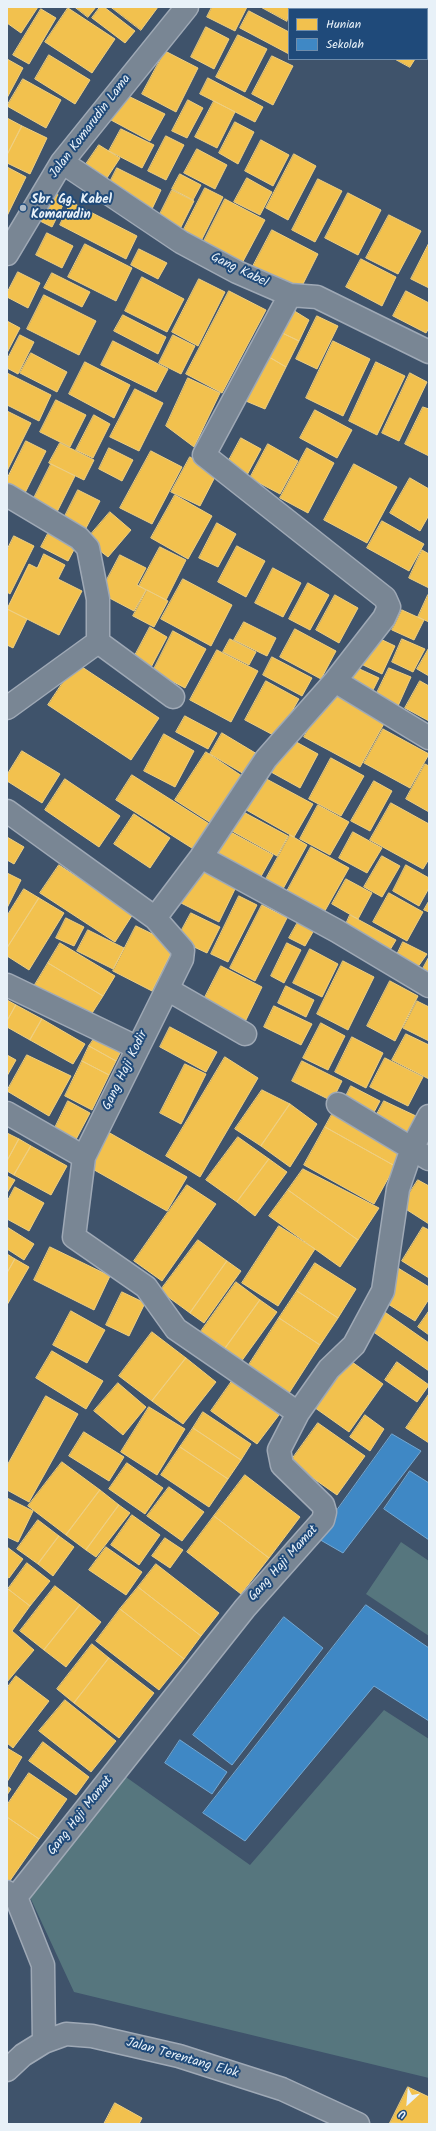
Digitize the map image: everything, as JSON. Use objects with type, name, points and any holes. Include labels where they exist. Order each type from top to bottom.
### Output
[{"type":"street","name":"Jalan Komarudin Lama","points":[[7,254],[62,162],[187,7]]},
{"type":"street","name":"Gang Kabel","points":[[62,162],[181,242],[237,272],[290,294],[317,298],[429,352]]},
{"type":"street","points":[[7,811],[155,918],[201,856],[266,759],[334,681],[384,618],[389,607],[385,598],[204,455],[290,294]]},
{"type":"street","points":[[7,495],[79,538],[88,548],[98,599],[100,625],[98,642],[7,708]]},
{"type":"street","points":[[98,642],[173,696]]},
{"type":"street","points":[[334,681],[429,738]]},
{"type":"street","points":[[201,856],[337,931],[429,986]]},
{"type":"street","name":"Gang Haji Kodir","points":[[155,918],[183,950],[182,959],[84,1157],[74,1237],[146,1287],[176,1329],[298,1413]]},
{"type":"street","points":[[7,985],[138,1048]]},
{"type":"street","points":[[167,989],[245,1034]]},
{"type":"street","points":[[338,1104],[420,1153]]},
{"type":"street","points":[[7,1113],[84,1157]]},
{"type":"street","name":"Gang Haji Mamat","points":[[11,1894],[245,1608],[323,1520],[325,1512],[323,1505],[282,1465],[279,1450],[298,1413],[329,1369],[354,1345],[383,1291],[398,1189],[420,1153],[429,1116]]},
{"type":"street","points":[[11,1894],[43,1965],[44,2042]]},
{"type":"street","name":"Jalan Terentang Elok","points":[[7,2070],[23,2055],[44,2042],[66,2034],[92,2036],[179,2056],[282,2089],[358,2124]]},
{"type":"green space","points":[[401,1542],[429,1561],[429,1636],[366,1594]]},
{"type":"green space","points":[[384,1710],[429,1739],[429,2078],[74,1992],[29,1895],[109,1765],[250,1865]]},
{"type":"building: Hunian","points":[[7,7],[38,7],[21,33],[7,23]]},
{"type":"building: Hunian","points":[[75,7],[96,7],[88,17]]},
{"type":"building: Hunian","points":[[100,7],[104,7],[135,31],[125,43],[92,18]]},
{"type":"building: Hunian","points":[[111,7],[158,7],[141,30]]},
{"type":"building: Hunian","points":[[212,7],[247,7],[235,31],[207,17]]},
{"type":"building: Hunian","points":[[261,7],[294,7],[288,8],[287,21]]},
{"type":"building: Hunian","points":[[320,7],[322,8],[304,8]]},
{"type":"building: Hunian","points":[[355,7],[382,7],[382,8]]},
{"type":"building: Hunian","points":[[409,7],[424,7],[424,8]]},
{"type":"building: Hunian","points":[[68,8],[115,39],[92,73],[45,42]]},
{"type":"building: Hunian","points":[[41,9],[56,18],[29,64],[13,55]]},
{"type":"building: Hunian","points":[[249,11],[288,31],[288,53],[240,28]]},
{"type":"building: Hunian","points":[[206,27],[229,39],[214,69],[191,57]]},
{"type":"building: Hunian","points":[[238,35],[267,49],[245,92],[216,77]]},
{"type":"building: Hunian","points":[[165,51],[198,68],[176,112],[142,94]]},
{"type":"building: Hunian","points":[[49,55],[90,80],[75,104],[35,79]]},
{"type":"building: Hunian","points":[[272,56],[293,66],[273,105],[252,94]]},
{"type":"building: Hunian","points":[[7,59],[23,68],[7,98]]},
{"type":"building: Hunian","points":[[397,60],[414,60],[410,67]]},
{"type":"building: Hunian","points":[[208,78],[263,107],[255,122],[200,94]]},
{"type":"building: Hunian","points":[[23,79],[61,100],[46,128],[7,106]]},
{"type":"building: Hunian","points":[[124,94],[165,114],[150,141],[111,120]]},
{"type":"building: Hunian","points":[[188,100],[203,108],[187,138],[172,131]]},
{"type":"building: Hunian","points":[[214,101],[235,112],[217,148],[195,137]]},
{"type":"building: Hunian","points":[[7,118],[22,126],[7,155]]},
{"type":"building: Hunian","points":[[235,122],[254,132],[238,164],[219,153]]},
{"type":"building: Hunian","points":[[22,126],[47,138],[30,174],[7,163],[7,155]]},
{"type":"building: Hunian","points":[[121,129],[154,145],[142,168],[109,151]]},
{"type":"building: Hunian","points":[[166,136],[184,145],[166,180],[148,171]]},
{"type":"building: Hunian","points":[[261,140],[289,155],[273,186],[245,171]]},
{"type":"building: Hunian","points":[[99,145],[120,158],[103,184],[82,170]]},
{"type":"building: Hunian","points":[[197,149],[227,165],[215,189],[184,173]]},
{"type":"building: Hunian","points":[[294,154],[316,166],[288,220],[266,208]]},
{"type":"building: Hunian","points":[[7,167],[26,177],[7,216]]},
{"type":"building: Hunian","points":[[117,168],[161,190],[151,211],[107,188]]},
{"type":"building: Hunian","points":[[180,174],[201,185],[193,200],[172,189]]},
{"type":"building: Hunian","points":[[247,178],[272,192],[260,215],[234,202]]},
{"type":"building: Hunian","points":[[318,179],[342,191],[315,242],[292,230]]},
{"type":"building: Hunian","points":[[205,188],[223,197],[199,245],[181,235]]},
{"type":"building: Hunian","points":[[46,189],[66,199],[52,227],[32,217]]},
{"type":"building: Hunian","points":[[172,190],[194,201],[180,229],[158,218]]},
{"type":"building: Hunian","points":[[348,193],[381,210],[358,255],[325,238]]},
{"type":"building: Hunian","points":[[225,199],[265,220],[239,269],[200,249]]},
{"type":"building: Hunian","points":[[71,202],[137,236],[126,259],[60,225]]},
{"type":"building: Hunian","points":[[389,215],[421,231],[398,274],[366,258]]},
{"type":"building: Hunian","points":[[272,230],[318,254],[298,294],[251,270]]},
{"type":"building: Hunian","points":[[47,233],[73,246],[62,268],[36,255]]},
{"type":"building: Hunian","points":[[429,243],[429,288],[411,279]]},
{"type":"building: Hunian","points":[[85,244],[132,268],[116,301],[68,277]]},
{"type":"building: Hunian","points":[[139,249],[167,263],[158,279],[131,265]]},
{"type":"building: Hunian","points":[[361,259],[396,277],[382,306],[346,287]]},
{"type":"building: Hunian","points":[[18,272],[40,283],[28,308],[7,297],[7,293]]},
{"type":"building: Hunian","points":[[52,273],[90,292],[82,307],[44,288]]},
{"type":"building: Hunian","points":[[142,277],[184,299],[167,332],[125,311]]},
{"type":"building: Hunian","points":[[199,279],[225,292],[198,346],[172,332]]},
{"type":"building: Hunian","points":[[229,291],[266,310],[222,393],[186,374]]},
{"type":"building: Hunian","points":[[406,291],[429,303],[429,328],[426,333],[393,316]]},
{"type":"building: Hunian","points":[[44,295],[96,321],[79,355],[27,329]]},
{"type":"building: Hunian","points":[[288,307],[309,320],[299,341],[276,330]]},
{"type":"building: Hunian","points":[[123,315],[166,337],[158,354],[114,331]]},
{"type":"building: Hunian","points":[[317,316],[338,326],[317,369],[296,359]]},
{"type":"building: Hunian","points":[[7,321],[20,328],[7,353]]},
{"type":"building: Hunian","points":[[276,330],[299,341],[286,367],[264,354]]},
{"type":"building: Hunian","points":[[20,335],[34,342],[18,374],[7,368],[7,360]]},
{"type":"building: Hunian","points":[[173,335],[195,346],[181,374],[159,363]]},
{"type":"building: Hunian","points":[[113,341],[168,369],[156,392],[101,365]]},
{"type":"building: Hunian","points":[[333,341],[370,359],[343,416],[306,398]]},
{"type":"building: Hunian","points":[[31,353],[67,372],[57,392],[20,373]]},
{"type":"building: Hunian","points":[[264,354],[286,367],[265,409],[241,399]]},
{"type":"building: Hunian","points":[[85,362],[130,385],[114,418],[69,394]]},
{"type":"building: Hunian","points":[[376,362],[405,376],[377,435],[349,421]]},
{"type":"building: Hunian","points":[[7,373],[51,395],[39,421],[7,405]]},
{"type":"building: Hunian","points":[[410,373],[427,382],[399,441],[382,433]]},
{"type":"building: Hunian","points":[[188,378],[220,393],[194,447],[166,426]]},
{"type":"building: Hunian","points":[[135,389],[163,403],[139,451],[110,437]]},
{"type":"building: Hunian","points":[[56,400],[86,415],[70,447],[40,432]]},
{"type":"building: Hunian","points":[[423,407],[429,409],[429,456],[405,444]]},
{"type":"building: Hunian","points":[[315,410],[352,430],[337,458],[300,438]]},
{"type":"building: Hunian","points":[[7,411],[31,423],[7,471]]},
{"type":"building: Hunian","points":[[94,415],[110,424],[93,458],[76,450]]},
{"type":"building: Hunian","points":[[241,438],[261,449],[247,475],[227,464]]},
{"type":"building: Hunian","points":[[26,441],[46,451],[24,495],[7,486],[7,479]]},
{"type":"building: Hunian","points":[[60,443],[94,460],[84,480],[49,463]]},
{"type":"building: Hunian","points":[[268,444],[298,461],[280,494],[250,478]]},
{"type":"building: Hunian","points":[[109,448],[133,460],[122,481],[99,469]]},
{"type":"building: Hunian","points":[[307,448],[334,463],[308,513],[280,498]]},
{"type":"building: Hunian","points":[[151,451],[182,467],[152,524],[120,508]]},
{"type":"building: Hunian","points":[[190,457],[217,473],[200,506],[171,492]]},
{"type":"building: Hunian","points":[[51,464],[75,476],[53,520],[29,508]]},
{"type":"building: Hunian","points":[[354,464],[397,487],[367,543],[324,520]]},
{"type":"building: Hunian","points":[[410,478],[429,489],[429,515],[420,531],[390,513]]},
{"type":"building: Hunian","points":[[78,490],[100,501],[85,530],[63,520]]},
{"type":"building: Hunian","points":[[175,495],[212,516],[188,559],[151,538]]},
{"type":"building: Hunian","points":[[110,512],[131,530],[108,557],[86,540]]},
{"type":"building: Hunian","points":[[382,521],[424,544],[409,571],[367,548]]},
{"type":"building: Hunian","points":[[217,523],[236,534],[218,567],[199,558]]},
{"type":"building: Hunian","points":[[51,528],[78,542],[68,561],[41,547]]},
{"type":"building: Hunian","points":[[14,536],[34,546],[10,594],[7,592],[7,550]]},
{"type":"building: Hunian","points":[[237,546],[265,561],[246,597],[218,582]]},
{"type":"building: Hunian","points":[[160,547],[186,560],[166,600],[139,586]]},
{"type":"building: Hunian","points":[[422,550],[429,554],[429,588],[409,578]]},
{"type":"building: Hunian","points":[[44,554],[65,565],[58,579],[82,591],[59,635],[7,609],[29,564],[37,568]]},
{"type":"building: Hunian","points":[[120,555],[146,568],[137,585],[146,590],[134,611],[100,593]]},
{"type":"building: Hunian","points":[[273,568],[301,583],[283,617],[255,603]]},
{"type":"building: Hunian","points":[[183,579],[232,605],[211,646],[161,619]]},
{"type":"building: Hunian","points":[[308,583],[329,595],[310,630],[289,619]]},
{"type":"building: Hunian","points":[[147,590],[168,601],[154,627],[133,616]]},
{"type":"building: Hunian","points":[[335,595],[358,608],[339,643],[316,630]]},
{"type":"building: Hunian","points":[[428,595],[429,596],[429,622],[418,617]]},
{"type":"building: Hunian","points":[[7,609],[27,619],[13,648],[7,645]]},
{"type":"building: Hunian","points":[[402,610],[424,620],[414,640],[392,630]]},
{"type":"building: Hunian","points":[[244,622],[276,638],[267,656],[234,640]]},
{"type":"building: Hunian","points":[[150,627],[167,637],[148,673],[131,663]]},
{"type":"building: Hunian","points":[[295,629],[336,651],[321,679],[280,657]]},
{"type":"building: Hunian","points":[[173,631],[206,649],[185,688],[153,671]]},
{"type":"building: Hunian","points":[[372,635],[395,646],[382,674],[359,663]]},
{"type":"building: Hunian","points":[[230,639],[256,652],[249,665],[223,652]]},
{"type":"building: Hunian","points":[[402,639],[425,649],[413,672],[392,662]]},
{"type":"building: Hunian","points":[[429,648],[429,676],[417,669]]},
{"type":"building: Hunian","points":[[217,650],[258,671],[231,722],[190,700]]},
{"type":"building: Hunian","points":[[272,657],[312,678],[302,696],[263,675]]},
{"type":"building: Hunian","points":[[76,663],[159,718],[131,760],[48,705]]},
{"type":"building: Hunian","points":[[351,665],[379,678],[371,694],[343,681]]},
{"type":"building: Hunian","points":[[389,668],[411,677],[398,706],[376,695]]},
{"type":"building: Hunian","points":[[266,681],[299,699],[277,737],[245,720]]},
{"type":"building: Hunian","points":[[420,681],[429,686],[429,721],[405,708]]},
{"type":"building: Hunian","points":[[330,690],[386,720],[360,767],[304,737]]},
{"type":"building: Hunian","points":[[185,716],[217,733],[208,749],[176,732]]},
{"type":"building: Hunian","points":[[383,729],[429,754],[410,788],[364,763]]},
{"type":"building: Hunian","points":[[222,733],[257,754],[244,774],[210,754]]},
{"type":"building: Hunian","points":[[164,734],[194,751],[175,787],[144,771]]},
{"type":"building: Hunian","points":[[289,738],[318,754],[300,788],[271,772]]},
{"type":"building: Hunian","points":[[22,751],[60,774],[42,803],[7,781],[7,775]]},
{"type":"building: Hunian","points":[[206,752],[242,776],[211,823],[175,800]]},
{"type":"building: Hunian","points":[[331,758],[364,776],[341,816],[309,799]]},
{"type":"building: Hunian","points":[[425,764],[429,766],[429,812],[406,799]]},
{"type":"building: Hunian","points":[[132,775],[211,825],[195,850],[116,800]]},
{"type":"building: Hunian","points":[[259,775],[313,804],[294,837],[241,807]]},
{"type":"building: Hunian","points":[[65,779],[120,816],[99,847],[45,810]]},
{"type":"building: Hunian","points":[[374,781],[392,791],[370,831],[351,821]]},
{"type":"building: Hunian","points":[[391,803],[429,824],[429,859],[423,869],[370,840]]},
{"type":"building: Hunian","points":[[318,805],[349,822],[330,855],[300,839]]},
{"type":"building: Hunian","points":[[236,808],[288,836],[277,856],[223,826]]},
{"type":"building: Hunian","points":[[134,814],[170,838],[150,868],[114,844]]},
{"type":"building: Hunian","points":[[227,830],[273,855],[259,880],[214,855]]},
{"type":"building: Hunian","points":[[353,832],[382,848],[367,873],[339,858]]},
{"type":"building: Hunian","points":[[290,835],[307,845],[278,898],[261,888]]},
{"type":"building: Hunian","points":[[7,837],[24,847],[14,864],[7,860]]},
{"type":"building: Hunian","points":[[311,847],[349,868],[322,916],[285,895]]},
{"type":"building: Hunian","points":[[382,856],[400,866],[382,897],[364,887]]},
{"type":"building: Hunian","points":[[59,865],[133,914],[115,942],[40,893]]},
{"type":"building: Hunian","points":[[406,865],[429,878],[429,888],[419,906],[393,891]]},
{"type":"building: Hunian","points":[[198,868],[236,887],[219,922],[181,903]]},
{"type":"building: Hunian","points":[[7,873],[21,880],[7,908]]},
{"type":"building: Hunian","points":[[346,879],[372,893],[358,919],[332,904]]},
{"type":"building: Hunian","points":[[24,889],[39,898],[7,948],[7,916]]},
{"type":"building: Hunian","points":[[389,893],[423,912],[407,941],[373,922]]},
{"type":"building: Hunian","points":[[239,896],[257,905],[228,962],[211,954]]},
{"type":"building: Hunian","points":[[39,898],[64,913],[29,970],[7,956],[7,948]]},
{"type":"building: Hunian","points":[[429,901],[429,912],[424,910]]},
{"type":"building: Hunian","points":[[262,905],[287,918],[255,981],[230,968]]},
{"type":"building: Hunian","points":[[191,913],[220,927],[207,953],[177,939]]},
{"type":"building: Hunian","points":[[302,915],[318,923],[305,946],[289,938]]},
{"type":"building: Hunian","points":[[350,915],[396,940],[387,955],[343,931]]},
{"type":"building: Hunian","points":[[66,918],[84,927],[74,946],[56,938]]},
{"type":"building: Hunian","points":[[136,926],[175,945],[152,991],[113,971]]},
{"type":"building: Hunian","points":[[88,930],[124,948],[113,969],[77,951]]},
{"type":"building: Hunian","points":[[403,942],[427,954],[415,971],[395,959]]},
{"type":"building: Hunian","points":[[60,943],[115,976],[103,996],[48,963]]},
{"type":"building: Hunian","points":[[287,943],[301,950],[284,983],[271,976]]},
{"type":"building: Hunian","points":[[310,949],[338,964],[322,997],[293,983]]},
{"type":"building: Hunian","points":[[429,957],[429,982],[419,976]]},
{"type":"building: Hunian","points":[[343,961],[374,977],[348,1030],[317,1014]]},
{"type":"building: Hunian","points":[[48,963],[103,996],[87,1021],[33,988]]},
{"type":"building: Hunian","points":[[221,966],[262,987],[244,1024],[202,1003]]},
{"type":"building: Hunian","points":[[390,981],[418,996],[395,1041],[367,1026]]},
{"type":"building: Hunian","points":[[286,986],[314,1000],[306,1017],[278,1003]]},
{"type":"building: Hunian","points":[[7,1000],[16,1005],[7,1021]]},
{"type":"building: Hunian","points":[[417,1001],[429,1007],[429,1041],[403,1028]]},
{"type":"building: Hunian","points":[[16,1005],[42,1019],[30,1040],[7,1027],[7,1021]]},
{"type":"building: Hunian","points":[[274,1006],[312,1024],[301,1045],[264,1027]]},
{"type":"building: Hunian","points":[[42,1019],[85,1044],[73,1064],[30,1040]]},
{"type":"building: Hunian","points":[[321,1023],[345,1036],[328,1070],[303,1058]]},
{"type":"building: Hunian","points":[[170,1027],[217,1052],[206,1072],[160,1047]]},
{"type":"building: Hunian","points":[[98,1033],[124,1045],[116,1061],[89,1046]]},
{"type":"building: Hunian","points":[[406,1034],[429,1045],[429,1079],[392,1060]]},
{"type":"building: Hunian","points":[[352,1037],[383,1053],[366,1088],[335,1072]]},
{"type":"building: Hunian","points":[[89,1046],[116,1061],[109,1075],[82,1061]]},
{"type":"building: Hunian","points":[[7,1055],[16,1060],[7,1076]]},
{"type":"building: Hunian","points":[[27,1055],[71,1076],[49,1116],[7,1091]]},
{"type":"building: Hunian","points":[[225,1057],[258,1078],[200,1177],[166,1156]]},
{"type":"building: Hunian","points":[[385,1058],[423,1077],[408,1106],[370,1087]]},
{"type":"building: Hunian","points":[[82,1061],[109,1075],[92,1110],[65,1096]]},
{"type":"building: Hunian","points":[[302,1061],[342,1081],[332,1101],[292,1081]]},
{"type":"building: Hunian","points":[[185,1064],[206,1074],[181,1124],[160,1113]]},
{"type":"building: Hunian","points":[[351,1086],[380,1101],[372,1116],[343,1102]]},
{"type":"building: Hunian","points":[[262,1090],[290,1104],[261,1146],[235,1129]]},
{"type":"building: Hunian","points":[[68,1101],[90,1113],[72,1147],[52,1134]]},
{"type":"building: Hunian","points":[[384,1101],[416,1116],[407,1134],[375,1118]]},
{"type":"building: Hunian","points":[[290,1104],[317,1124],[290,1167],[261,1146]]},
{"type":"building: Hunian","points":[[336,1107],[406,1146],[395,1166],[325,1127]]},
{"type":"building: Hunian","points":[[325,1127],[395,1166],[374,1204],[304,1165]]},
{"type":"building: Hunian","points":[[108,1132],[187,1177],[167,1211],[89,1167]]},
{"type":"building: Hunian","points":[[7,1133],[19,1139],[7,1161]]},
{"type":"building: Hunian","points":[[238,1137],[269,1159],[237,1202],[206,1180]]},
{"type":"building: Hunian","points":[[19,1139],[31,1146],[14,1175],[7,1171],[7,1161]]},
{"type":"building: Hunian","points":[[31,1146],[67,1166],[51,1195],[14,1175]]},
{"type":"building: Hunian","points":[[269,1159],[287,1172],[255,1216],[237,1202]]},
{"type":"building: Hunian","points":[[303,1169],[379,1208],[358,1240],[288,1190]]},
{"type":"building: Hunian","points":[[7,1176],[15,1180],[7,1193]]},
{"type":"building: Hunian","points":[[418,1180],[429,1186],[429,1224],[401,1206]]},
{"type":"building: Hunian","points":[[187,1185],[216,1204],[162,1281],[134,1261]]},
{"type":"building: Hunian","points":[[15,1187],[44,1203],[29,1231],[7,1219],[7,1202]]},
{"type":"building: Hunian","points":[[288,1190],[358,1240],[340,1267],[269,1216]]},
{"type":"building: Hunian","points":[[279,1226],[315,1249],[278,1306],[242,1283]]},
{"type":"building: Hunian","points":[[7,1227],[34,1244],[24,1260],[7,1249]]},
{"type":"building: Hunian","points":[[423,1227],[429,1230],[429,1278],[402,1261]]},
{"type":"building: Hunian","points":[[198,1240],[227,1261],[190,1313],[160,1291]]},
{"type":"building: Hunian","points":[[50,1247],[110,1276],[94,1310],[34,1280]]},
{"type":"building: Hunian","points":[[7,1254],[15,1259],[7,1273]]},
{"type":"building: Hunian","points":[[15,1259],[29,1267],[7,1305],[7,1273]]},
{"type":"building: Hunian","points":[[227,1261],[241,1271],[204,1323],[190,1313]]},
{"type":"building: Hunian","points":[[315,1263],[356,1289],[338,1318],[297,1291]]},
{"type":"building: Hunian","points":[[398,1268],[429,1287],[429,1299],[415,1321],[380,1299]]},
{"type":"building: Hunian","points":[[236,1282],[260,1300],[221,1354],[197,1337]]},
{"type":"building: Hunian","points":[[297,1291],[338,1318],[320,1345],[279,1318]]},
{"type":"building: Hunian","points":[[122,1292],[145,1303],[129,1336],[106,1325]]},
{"type":"building: Hunian","points":[[260,1300],[277,1312],[238,1366],[221,1354]]},
{"type":"building: Hunian","points":[[379,1308],[429,1343],[429,1371],[365,1326]]},
{"type":"building: Hunian","points":[[71,1311],[105,1330],[87,1363],[53,1345]]},
{"type":"building: Hunian","points":[[429,1311],[429,1335],[418,1327]]},
{"type":"building: Hunian","points":[[279,1318],[320,1345],[284,1401],[243,1374]]},
{"type":"building: Hunian","points":[[152,1332],[186,1358],[152,1401],[119,1376]]},
{"type":"building: Hunian","points":[[52,1351],[103,1381],[86,1409],[36,1378]]},
{"type":"building: Hunian","points":[[345,1357],[383,1384],[349,1432],[311,1405]]},
{"type":"building: Hunian","points":[[186,1358],[216,1382],[183,1424],[152,1401]]},
{"type":"building: Hunian","points":[[397,1362],[429,1385],[417,1402],[385,1380]]},
{"type":"building: Hunian","points":[[232,1381],[279,1415],[257,1444],[211,1411]]},
{"type":"building: Hunian","points":[[118,1383],[146,1407],[123,1435],[94,1411]]},
{"type":"building: Hunian","points":[[429,1394],[429,1443],[406,1428]]},
{"type":"building: Hunian","points":[[46,1396],[78,1414],[29,1502],[7,1490],[7,1466]]},
{"type":"building: Hunian","points":[[149,1407],[185,1429],[157,1475],[121,1452]]},
{"type":"building: Hunian","points":[[203,1412],[251,1444],[241,1460],[193,1428]]},
{"type":"building: Hunian","points":[[365,1415],[384,1429],[370,1451],[350,1437]]},
{"type":"building: Hunian","points":[[318,1423],[365,1456],[337,1495],[290,1462]]},
{"type":"building: Hunian","points":[[193,1428],[241,1460],[228,1479],[180,1447]]},
{"type":"building: Hunian","points":[[84,1432],[124,1457],[109,1481],[69,1456]]},
{"type":"building: Hunian","points":[[180,1447],[228,1479],[209,1507],[161,1475]]},
{"type":"building: Hunian","points":[[62,1462],[100,1490],[66,1535],[28,1506]]},
{"type":"building: Hunian","points":[[127,1463],[163,1488],[145,1514],[109,1489]]},
{"type":"building: Hunian","points":[[245,1475],[300,1517],[269,1558],[214,1516]]},
{"type":"building: Hunian","points":[[169,1487],[204,1512],[182,1541],[147,1516]]},
{"type":"building: Hunian","points":[[100,1490],[119,1505],[86,1550],[66,1535]]},
{"type":"building: Hunian","points":[[7,1498],[33,1511],[18,1542],[7,1537]]},
{"type":"building: Hunian","points":[[119,1505],[130,1513],[96,1557],[86,1550]]},
{"type":"building: Hunian","points":[[132,1515],[160,1535],[139,1565],[111,1545]]},
{"type":"building: Hunian","points":[[214,1516],[269,1558],[241,1594],[187,1552]]},
{"type":"building: Hunian","points":[[38,1520],[59,1536],[38,1564],[17,1549]]},
{"type":"building: Hunian","points":[[59,1536],[74,1547],[53,1576],[38,1564]]},
{"type":"building: Hunian","points":[[165,1538],[183,1550],[170,1568],[152,1556]]},
{"type":"building: Hunian","points":[[7,1547],[23,1559],[9,1578],[7,1577]]},
{"type":"building: Hunian","points":[[106,1547],[142,1572],[126,1595],[89,1570]]},
{"type":"building: Hunian","points":[[27,1563],[50,1581],[30,1606],[8,1589]]},
{"type":"building: Hunian","points":[[156,1564],[219,1613],[201,1636],[138,1587]]},
{"type":"building: Hunian","points":[[55,1586],[80,1605],[44,1650],[20,1631]]},
{"type":"building: Hunian","points":[[138,1587],[201,1636],[184,1659],[120,1609]]},
{"type":"building: Hunian","points":[[8,1589],[30,1606],[12,1631],[34,1650],[7,1682]]},
{"type":"building: Hunian","points":[[80,1605],[101,1622],[66,1667],[44,1650]]},
{"type":"building: Hunian","points":[[120,1609],[184,1659],[159,1690],[96,1641]]},
{"type":"building: Hunian","points":[[92,1644],[109,1658],[74,1703],[57,1689]]},
{"type":"building: Hunian","points":[[109,1658],[154,1693],[119,1738],[74,1703]]},
{"type":"building: Hunian","points":[[16,1676],[49,1701],[13,1748],[7,1743],[7,1688]]},
{"type":"building: Hunian","points":[[65,1700],[116,1741],[91,1772],[39,1731]]},
{"type":"building: Hunian","points":[[43,1742],[89,1777],[76,1795],[29,1761]]},
{"type":"building: Hunian","points":[[7,1748],[22,1757],[7,1782]]},
{"type":"building: Hunian","points":[[29,1773],[67,1799],[39,1839],[7,1817],[7,1805]]},
{"type":"building: Hunian","points":[[7,1786],[11,1789],[7,1795]]},
{"type":"building: Hunian","points":[[7,1817],[39,1839],[7,1885]]},
{"type":"building: Hunian","points":[[408,2087],[429,2097],[429,2124],[390,2123]]},
{"type":"building: Hunian","points":[[115,2103],[142,2118],[139,2124],[104,2124]]},
{"type":"building: Sekolah","points":[[392,1434],[421,1451],[343,1553],[317,1538]]},
{"type":"building: Sekolah","points":[[410,1471],[429,1483],[429,1540],[384,1509]]},
{"type":"building: Sekolah","points":[[366,1605],[429,1648],[429,1721],[374,1686],[245,1841],[203,1813]]},
{"type":"building: Sekolah","points":[[284,1617],[323,1648],[232,1765],[193,1735]]},
{"type":"building: Sekolah","points":[[180,1740],[227,1772],[212,1794],[165,1763]]},
{"type":"place","name":"Sbr. Gg. Kabel Komarudin","points":[[23,208]]}]
